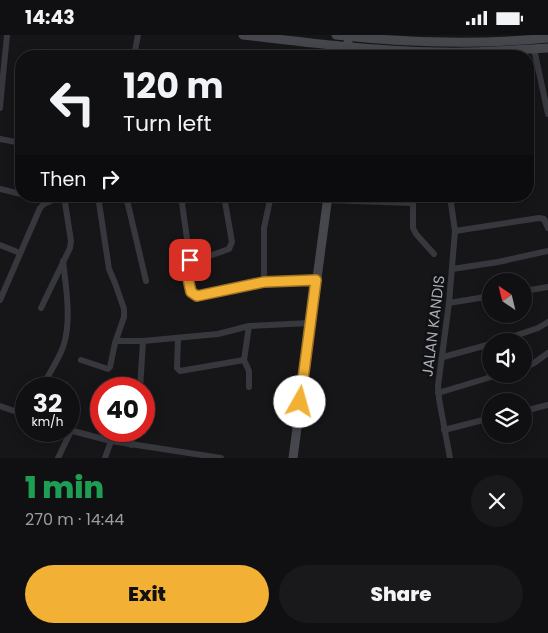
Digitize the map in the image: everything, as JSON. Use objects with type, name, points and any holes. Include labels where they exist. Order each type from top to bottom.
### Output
[{"type":"main road","points":[[243,35],[316,39],[342,50]]},
{"type":"main road","points":[[336,35],[463,42],[548,38]]},
{"type":"main road","points":[[347,50],[349,36]]},
{"type":"main road","points":[[514,50],[548,48]]},
{"type":"main road","points":[[293,458],[326,202]]},
{"type":"street","points":[[0,108],[7,35]]},
{"type":"street","points":[[135,50],[138,35]]},
{"type":"street","points":[[534,49],[548,114]]},
{"type":"street","points":[[0,139],[15,142]]},
{"type":"street","points":[[0,189],[15,193]]},
{"type":"street","points":[[0,300],[3,285],[40,208],[49,202]]},
{"type":"street","points":[[41,308],[72,241],[63,202]]},
{"type":"street","points":[[81,361],[106,369],[110,367],[115,343],[124,317],[124,309],[109,269],[99,202]]},
{"type":"street","points":[[127,202],[146,281]]},
{"type":"street","points":[[182,202],[190,260],[186,269],[191,292],[197,296],[264,282],[316,280]]},
{"type":"street","points":[[189,263],[229,249],[232,242],[225,202]]},
{"type":"street","points":[[264,282],[264,228],[270,202]]},
{"type":"street","points":[[413,202],[413,228],[434,254]]},
{"type":"street","name":"JALAN KANDIS","points":[[450,458],[438,393],[450,303],[455,231],[451,202]]},
{"type":"street","points":[[455,231],[539,218],[544,219],[548,228]]},
{"type":"street","points":[[0,245],[20,253]]},
{"type":"street","points":[[452,269],[498,262],[548,251]]},
{"type":"street","points":[[47,377],[63,347],[66,329],[67,304],[63,261]]},
{"type":"street","points":[[532,290],[548,287]]},
{"type":"street","points":[[450,303],[482,298]]},
{"type":"street","points":[[523,333],[548,322]]},
{"type":"street","points":[[115,343],[117,341],[143,341],[218,335],[249,326],[310,323]]},
{"type":"street","points":[[249,326],[244,360],[249,371],[249,387]]},
{"type":"street","points":[[178,338],[177,368],[180,371],[244,360]]},
{"type":"street","points":[[141,377],[143,341]]},
{"type":"street","points":[[443,357],[482,346]]},
{"type":"street","points":[[532,364],[548,353]]},
{"type":"street","points":[[438,393],[482,380]]},
{"type":"street","points":[[532,409],[548,405]]},
{"type":"street","points":[[0,406],[15,411]]},
{"type":"street","points":[[444,429],[482,420]]},
{"type":"street","points":[[58,458],[65,442]]},
{"type":"street","points":[[105,458],[111,442]]},
{"type":"street","points":[[116,442],[221,458]]},
{"type":"street","points":[[154,458],[156,449]]},
{"type":"route","points":[[190,260],[186,273],[191,292],[197,296],[264,282],[316,280],[300,402]]}]
